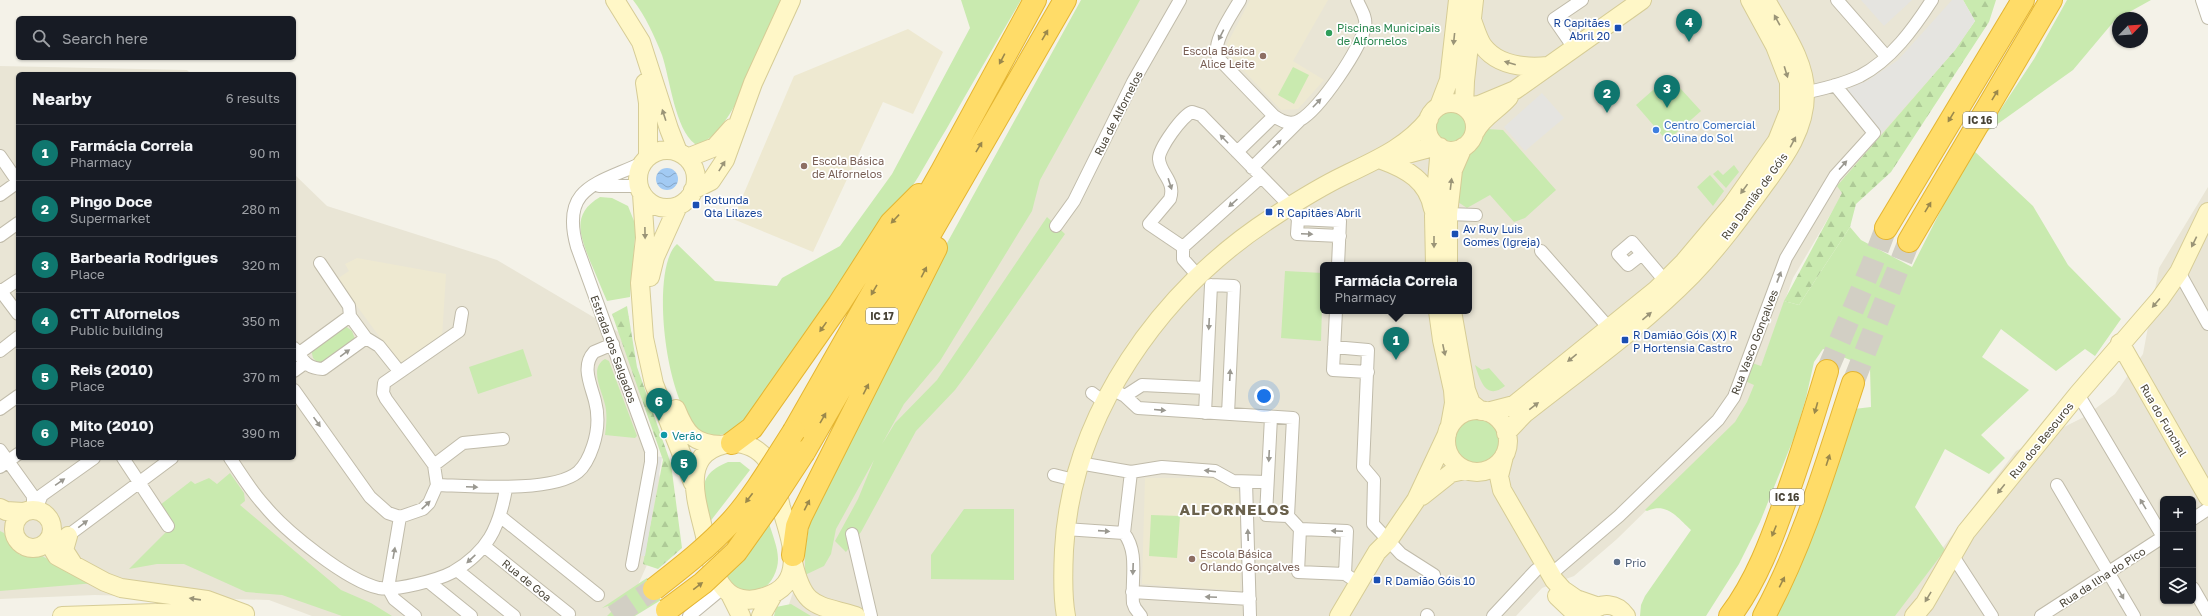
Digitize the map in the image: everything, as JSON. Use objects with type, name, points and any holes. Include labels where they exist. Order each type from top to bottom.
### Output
[{"type":"highway","name":"IC 17","points":[[663,613],[703,583],[736,552],[804,452],[950,176],[1035,0]]},
{"type":"highway","name":"IC 17","points":[[654,589],[698,555],[731,521],[760,484],[950,176],[1065,0]]},
{"type":"highway","points":[[2000,36],[2006,0]]},
{"type":"highway","name":"IC 16","points":[[1886,228],[2023,0]]},
{"type":"highway","name":"IC 16","points":[[1909,241],[2051,0]]},
{"type":"highway","points":[[727,444],[752,428],[839,304],[891,223],[950,176]]},
{"type":"highway","points":[[793,559],[797,526],[801,516],[935,251],[950,176]]},
{"type":"highway","name":"IC 16","points":[[1730,616],[1749,587],[1776,528],[1812,423],[1827,371]]},
{"type":"highway","name":"IC 16","points":[[1764,616],[1784,579],[1804,530],[1853,383]]},
{"type":"street","points":[[615,0],[642,42],[666,123],[682,155],[695,173],[693,190]]},
{"type":"street","points":[[615,0],[632,39],[647,88],[645,160],[638,178],[645,238],[640,283],[644,338],[654,384],[693,483],[715,572],[741,616]]},
{"type":"street","points":[[590,187],[605,185],[640,190],[647,200],[662,208],[678,206],[684,202],[693,190],[711,181],[723,165],[753,83],[791,0]]},
{"type":"street","name":"Rua de Alfornelos","points":[[1056,226],[1074,201],[1133,82],[1180,0]]},
{"type":"street","points":[[1240,0],[1219,40],[1216,53],[1222,62],[1274,116],[1286,122],[1300,120]]},
{"type":"street","points":[[1252,168],[1336,82],[1363,33],[1366,22],[1357,0]]},
{"type":"street","points":[[1448,262],[1441,215],[1439,147],[1429,134],[1434,113],[1449,80],[1458,0]]},
{"type":"street","points":[[1474,0],[1465,81],[1465,107],[1473,118],[1475,132]]},
{"type":"street","points":[[1574,48],[1554,19],[1582,0]]},
{"type":"street","points":[[1378,161],[1420,130],[1434,113],[1451,103],[1465,107],[1479,105],[1515,90],[1642,0]]},
{"type":"street","name":"Rua Damião de Góis","points":[[1750,0],[1784,63],[1798,94]]},
{"type":"street","name":"Rua Damião de Góis","points":[[1506,433],[1524,414],[1597,347],[1662,291],[1697,249],[1777,141],[1798,94],[1798,61],[1766,0]]},
{"type":"street","points":[[1837,0],[1886,56]]},
{"type":"street","points":[[1798,94],[1835,85],[1861,75],[1886,56],[1913,28],[1932,0]]},
{"type":"street","points":[[2202,0],[2208,18]]},
{"type":"street","points":[[1472,20],[1483,46],[1502,61],[1527,66],[1548,66]]},
{"type":"street","name":"Rua Vasco Gonçalves","points":[[1493,616],[1543,573],[1619,516],[1718,420],[1734,397],[1786,258],[1835,176],[1874,133],[1835,85]]},
{"type":"street","points":[[1435,262],[1441,215],[1453,170],[1463,147],[1470,141],[1483,119],[1500,108],[1515,90]]},
{"type":"street","points":[[1183,247],[1149,224],[1170,199],[1172,194],[1171,183],[1161,166],[1158,157],[1160,151],[1184,116],[1192,112],[1201,115],[1294,213],[1340,221],[1338,262]]},
{"type":"street","points":[[1237,152],[1274,116]]},
{"type":"street","points":[[590,187],[662,150],[682,155],[715,148],[740,118]]},
{"type":"street","points":[[1066,616],[1063,565],[1065,529],[1074,480],[1079,462],[1108,395],[1142,339],[1247,236],[1294,213],[1344,176],[1378,161],[1439,147],[1451,150],[1463,147]]},
{"type":"street","points":[[0,156],[16,179]]},
{"type":"street","points":[[1378,161],[1406,170],[1421,183],[1432,203],[1441,215]]},
{"type":"street","points":[[1228,414],[1234,286],[1204,279],[1183,259],[1183,247],[1261,177]]},
{"type":"street","points":[[0,195],[16,183]]},
{"type":"street","name":"Estrada dos Salgados","points":[[590,187],[583,191],[575,204],[571,217],[572,229],[651,451],[651,462],[632,565]]},
{"type":"street","points":[[678,206],[654,257],[650,276],[653,330],[666,385],[681,422],[687,431],[698,441],[706,445],[727,444],[753,447],[761,452],[767,460],[798,582],[806,597]]},
{"type":"street","name":"Rua dos Besouros","points":[[1914,616],[1925,603],[1966,532],[2120,343],[2160,299],[2179,272],[2208,212]]},
{"type":"street","points":[[1441,215],[1476,215]]},
{"type":"street","points":[[0,236],[16,224]]},
{"type":"street","points":[[1541,251],[1609,328]]},
{"type":"street","points":[[1642,254],[1662,291]]},
{"type":"street","points":[[320,263],[348,306],[350,316],[366,338],[379,346],[399,371]]},
{"type":"street","points":[[2179,272],[2208,324]]},
{"type":"street","points":[[1204,279],[1205,413]]},
{"type":"street","points":[[16,281],[0,291],[16,311]]},
{"type":"street","name":"Rua Damião de Góis","points":[[1484,411],[1514,405],[1597,347],[1609,328],[1662,291]]},
{"type":"street","points":[[296,393],[370,497],[388,513],[400,517],[423,509],[429,503],[437,485],[434,465],[383,393],[384,384],[399,371],[459,331],[462,313]]},
{"type":"street","points":[[1336,314],[1333,370],[1368,372]]},
{"type":"street","points":[[1438,314],[1441,336],[1453,390],[1454,403],[1446,443],[1452,460],[1490,489],[1543,573],[1568,594],[1594,611],[1615,606],[1626,616]]},
{"type":"street","points":[[1453,314],[1466,390],[1471,403],[1499,420],[1506,433],[1508,445],[1499,476],[1502,490],[1550,589],[1571,607],[1578,616]]},
{"type":"street","points":[[296,368],[302,358],[350,316]]},
{"type":"street","points":[[302,358],[323,369],[366,338]]},
{"type":"street","points":[[0,351],[16,339]]},
{"type":"street","name":"Rua do Funchal","points":[[2120,343],[2208,497]]},
{"type":"street","points":[[437,485],[506,488],[560,480],[578,472],[589,458],[598,426],[596,403],[587,376],[588,364],[594,352],[613,344]]},
{"type":"street","points":[[1334,347],[1368,350],[1363,467],[1374,480],[1373,524],[1401,554],[1434,575]]},
{"type":"street","points":[[1108,395],[1142,385],[1206,388]]},
{"type":"street","points":[[2078,394],[2160,532]]},
{"type":"street","points":[[1108,395],[1138,408],[1293,418],[1288,516]]},
{"type":"street","points":[[0,409],[16,397]]},
{"type":"street","points":[[1300,529],[1298,572],[1353,579],[1372,574],[1380,563],[1388,541],[1416,500],[1448,429],[1465,412],[1484,411]]},
{"type":"street","points":[[1270,417],[1266,515],[1288,516],[1300,529],[1347,531],[1353,579],[1339,616]]},
{"type":"street","points":[[434,465],[463,443],[504,439]]},
{"type":"street","points":[[693,483],[696,468],[703,457],[714,448],[727,444]]},
{"type":"street","points":[[0,450],[33,496],[32,511]]},
{"type":"street","points":[[1416,500],[1451,473],[1468,471],[1481,472],[1490,470],[1498,464],[1504,456]]},
{"type":"street","points":[[13,530],[15,520],[32,511],[38,504],[42,495],[91,460]]},
{"type":"street","points":[[124,460],[168,526]]},
{"type":"street","points":[[0,515],[8,521],[16,539],[26,547],[39,547],[55,538],[169,460]]},
{"type":"street","points":[[231,460],[263,505],[284,526],[326,559],[353,576],[366,583],[388,588],[430,582],[468,563],[484,546],[501,517],[506,488]]},
{"type":"street","points":[[1079,462],[1131,472],[1162,467],[1215,471],[1233,481],[1267,482]]},
{"type":"street","points":[[1131,472],[1124,532],[1129,540],[1133,552],[1132,592],[1135,608],[1141,616]]},
{"type":"street","points":[[1054,475],[1074,480]]},
{"type":"street","points":[[1246,482],[1250,616]]},
{"type":"street","points":[[2057,486],[2134,616]]},
{"type":"street","points":[[0,508],[6,511],[32,511],[47,516],[55,538],[57,556],[104,582],[121,588],[207,600],[250,615]]},
{"type":"street","points":[[2196,517],[2208,510]]},
{"type":"street","points":[[400,517],[388,588],[394,599],[415,616]]},
{"type":"street","points":[[501,517],[598,595]]},
{"type":"street","points":[[1065,529],[1124,532]]},
{"type":"street","points":[[852,534],[871,616]]},
{"type":"street","name":"Rua da Ilha do Pico","points":[[2041,616],[2058,612],[2109,572],[2160,539]]},
{"type":"street","name":"Rua de Goa","points":[[484,546],[569,614]]},
{"type":"street","points":[[1953,556],[1992,616]]},
{"type":"street","points":[[760,616],[775,592],[790,576],[793,559]]},
{"type":"street","points":[[456,570],[514,616]]},
{"type":"street","points":[[430,582],[471,616]]},
{"type":"street","points":[[727,590],[740,598],[754,600],[775,592],[806,597],[830,613],[856,616]]},
{"type":"street","points":[[689,616],[727,590]]},
{"type":"street","points":[[1132,592],[1250,599]]},
{"type":"street","points":[[2196,593],[2208,614]]},
{"type":"street","points":[[62,616],[156,613],[250,615]]},
{"type":"shaded area","points":[[1115,0],[1953,0],[1973,37],[1843,193],[1793,278],[1748,403],[1736,422],[1617,539],[1574,576],[1542,588],[1516,616],[785,616],[815,527]]},
{"type":"shaded area","name":"Escola Básica Alice Leite","points":[[1250,0],[1328,0],[1293,61],[1324,80],[1298,109],[1281,110],[1224,50]]},
{"type":"shaded area","points":[[1861,0],[1912,0],[1884,26]]},
{"type":"shaded area","points":[[1952,0],[1963,0],[1975,21],[1955,50],[1882,133],[1855,103],[1847,89],[1867,81],[1898,60]]},
{"type":"shaded area","name":"Escola Básica de Alfornelos","points":[[908,29],[943,52],[913,114],[883,102],[813,252],[733,219],[794,76]]},
{"type":"shaded area","points":[[0,66],[187,70],[189,72],[16,72],[16,460],[296,460],[296,176],[327,206],[497,260],[627,337],[669,516],[633,596],[615,616],[312,616],[269,600],[95,595],[0,599]]},
{"type":"shaded area","points":[[1542,93],[1564,118],[1525,151],[1504,127]]},
{"type":"shaded area","points":[[2208,187],[2208,616],[1891,616],[2016,451],[2084,417],[2115,394],[2143,354],[2159,268]]},
{"type":"shaded area","points":[[357,258],[446,274],[442,338],[401,366],[337,279],[349,271],[345,264]]},
{"type":"shaded area","points":[[654,456],[662,457],[645,556],[637,556]]},
{"type":"shaded area","name":"Escola Básica Orlando Gonçalves","points":[[1145,478],[1214,478],[1241,493],[1240,591],[1142,584]]},
{"type":"green space","points":[[633,0],[781,0],[747,83],[722,126],[708,139],[695,144],[688,137],[678,116],[662,55],[642,12]]},
{"type":"green space","points":[[961,0],[1021,0],[908,193],[800,339],[750,414],[733,431],[725,434],[711,435],[696,428],[683,408],[673,381],[663,316],[664,285],[668,260],[677,244],[715,281],[777,286],[782,278],[840,246],[892,174],[970,28]]},
{"type":"green space","points":[[1081,0],[1140,0],[1040,180],[1032,211],[940,361],[904,404],[882,444],[895,423],[937,380],[1047,217],[1065,234],[955,390],[916,431],[861,532],[846,552],[835,541],[858,499],[874,460],[836,529],[831,554],[824,566],[805,575],[805,550],[811,515],[925,283]]},
{"type":"green space","points":[[1963,0],[1996,0],[1989,22],[1891,172],[1856,204],[1850,227],[1799,305],[1784,301],[1842,193],[1837,186],[1955,50],[1975,21]]},
{"type":"green space","points":[[2067,0],[2151,0],[2129,12],[2112,12],[2112,24],[2073,70],[1985,133],[2034,59]]},
{"type":"green space","points":[[1293,67],[1309,75],[1294,104],[1278,95]]},
{"type":"green space","points":[[1669,76],[1701,111],[1667,141],[1636,105]]},
{"type":"green space","points":[[1448,111],[1454,111],[1464,118],[1467,127],[1466,133],[1460,140],[1454,143],[1448,143],[1438,136],[1435,130],[1435,124],[1442,114]]},
{"type":"green space","points":[[1487,129],[1503,130],[1556,190],[1525,218],[1514,222],[1490,195],[1467,208],[1458,202],[1460,176],[1466,159],[1481,142]]},
{"type":"green space","points":[[1972,149],[2033,206],[2068,265],[2121,319],[2095,356],[2085,349],[2056,371],[2001,329],[1982,357],[2029,390],[1981,435],[2005,458],[1989,474],[1945,449],[1915,507],[1945,550],[1895,616],[1773,616],[1854,409],[1871,407],[1870,368],[1823,349],[1814,362],[1806,398],[1795,435],[1760,522],[1739,564],[1706,616],[1640,616],[1641,605],[1645,596],[1691,530],[1671,512],[1660,508],[1647,511],[1645,510],[1735,422],[1747,402],[1754,385],[1745,381],[1752,363],[1761,366],[1784,301],[1799,305],[1850,227],[1861,240],[1912,267]]},
{"type":"green space","points":[[1734,165],[1739,172],[1726,188],[1713,174],[1718,170],[1723,175]]},
{"type":"green space","points":[[1710,175],[1724,191],[1713,206],[1697,187]]},
{"type":"green space","points":[[600,197],[612,198],[628,206],[636,226],[630,297],[607,301],[583,242],[580,226],[581,218],[591,204]]},
{"type":"green space","points":[[1285,271],[1320,273],[1321,341],[1281,338]]},
{"type":"green space","points":[[627,306],[637,367],[671,464],[682,548],[658,569],[643,564],[663,460],[612,314]]},
{"type":"green space","points":[[344,325],[352,331],[355,339],[324,362],[318,363],[313,358],[311,349]]},
{"type":"green space","points":[[523,349],[532,376],[478,394],[469,367]]},
{"type":"green space","points":[[605,359],[609,361],[637,436],[635,438],[605,435],[606,410],[598,383],[597,369],[600,363]]},
{"type":"green space","points":[[1475,365],[1482,370],[1489,368],[1505,386],[1498,390],[1488,390],[1479,377]]},
{"type":"green space","points":[[1471,418],[1481,418],[1493,425],[1500,437],[1500,447],[1493,459],[1481,466],[1471,466],[1463,462],[1456,455],[1452,447],[1452,437],[1456,429],[1463,422]]},
{"type":"green space","points":[[728,462],[740,462],[750,470],[709,523],[704,494],[706,479],[717,467]]},
{"type":"green space","points":[[230,473],[244,493],[245,501],[240,505],[341,590],[371,603],[392,616],[342,616],[282,595],[246,592],[184,564],[157,564],[129,569],[174,524],[160,505],[191,481],[195,484],[209,478],[217,484]]},
{"type":"green space","points":[[964,509],[1014,509],[1014,580],[931,579],[931,555]]},
{"type":"green space","points":[[1151,515],[1180,516],[1177,558],[1149,556]]},
{"type":"green space","points":[[769,523],[778,554],[776,572],[773,578],[764,588],[753,593],[744,594],[731,590],[725,573]]},
{"type":"green space","points":[[0,531],[4,533],[14,550],[20,555],[42,556],[95,583],[0,591]]},
{"type":"green space","points":[[647,578],[661,600],[635,616],[607,616],[612,611],[610,607],[608,606],[602,608]]},
{"type":"green space","points":[[791,604],[811,616],[774,616],[776,607]]},
{"type":"water","points":[[667,168],[675,171],[678,179],[675,187],[667,190],[659,187],[656,179],[659,171]]},
{"type":"tunnel","points":[[1827,371],[1886,228]]},
{"type":"tunnel","points":[[1853,383],[1909,241]]},
{"type":"tunnel","points":[[614,616],[654,589]]},
{"type":"place","name":"R Capitães Abril 20","points":[[1618,28]]},
{"type":"place","name":"Piscinas Municipais de Alfornelos","points":[[1329,33]]},
{"type":"place","name":"CTT Alfornelos","points":[[1689,42]]},
{"type":"place","name":"Escola Básica Alice Leite","points":[[1263,56]]},
{"type":"place","name":"Barbearia Rodrigues","points":[[1667,108]]},
{"type":"place","name":"Pingo Doce","points":[[1607,113]]},
{"type":"place","name":"Centro Comercial Colina do Sol","points":[[1656,130]]},
{"type":"place","name":"Escola Básica de Alfornelos","points":[[804,166]]},
{"type":"place","name":"Rotunda Qta Lilazes","points":[[696,205]]},
{"type":"place","name":"R Capitães Abril","points":[[1269,212]]},
{"type":"place","name":"Av Ruy Luis Gomes (Igreja)","points":[[1455,234]]},
{"type":"place","name":"R Damião Góis (X) R P Hortensia Castro","points":[[1625,340]]},
{"type":"place","name":"Farmácia Correia","points":[[1396,360]]},
{"type":"place","name":"Mito (2010)","points":[[659,421]]},
{"type":"place","name":"Verão","points":[[664,435]]},
{"type":"place","name":"Reis (2010)","points":[[684,483]]},
{"type":"place","name":"Escola Básica Orlando Gonçalves","points":[[1192,559]]},
{"type":"place","name":"Prio","points":[[1617,562]]},
{"type":"place","name":"R Damião Góis 10","points":[[1377,580]]},
{"type":"district","name":"ALFORNELOS","points":[[1235,509]]}]
